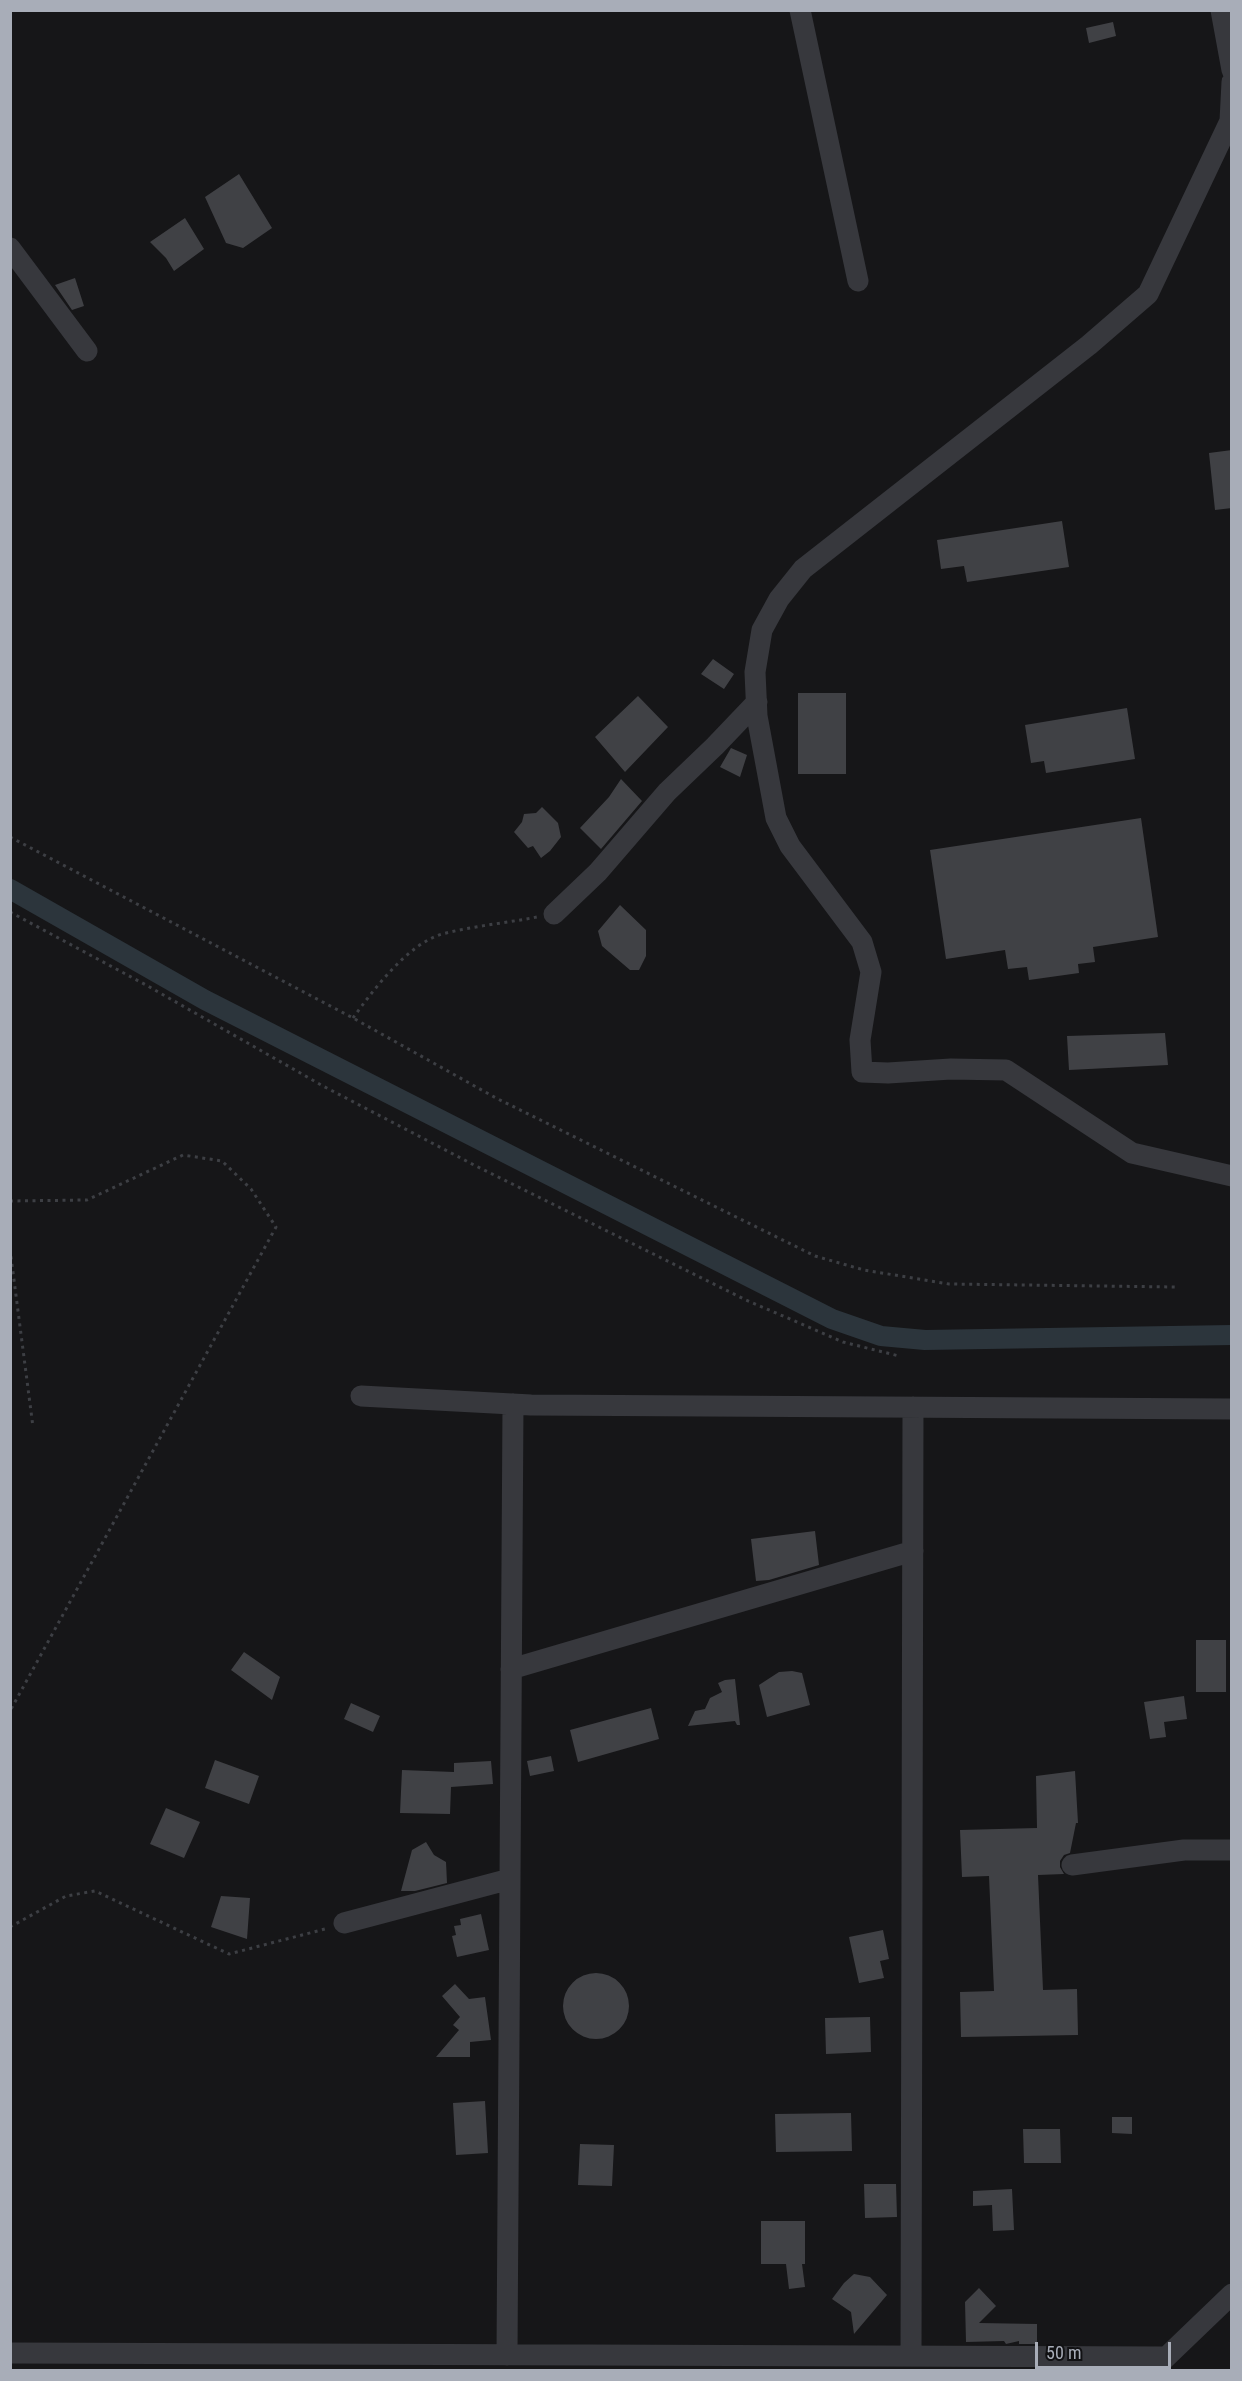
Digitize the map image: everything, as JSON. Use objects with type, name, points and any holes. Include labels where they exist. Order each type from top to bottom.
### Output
[{"type":"street","points":[[801,10],[858,281]]},
{"type":"street","points":[[1221,10],[1232,70]]},
{"type":"street","points":[[1232,82],[1230,121],[1148,294],[1080,352],[803,569],[779,599],[762,630],[755,672],[757,702],[776,818],[790,846],[862,942],[871,972],[860,1040],[862,1072],[1006,1070],[1132,1153],[1232,1176]]},
{"type":"street","points":[[10,248],[87,351]]},
{"type":"street","points":[[554,914],[598,872],[667,792],[757,702]]},
{"type":"street","points":[[361,1396],[513,1404],[1232,1409]]},
{"type":"street","points":[[507,2355],[513,1404]]},
{"type":"street","points":[[911,2356],[913,1407]]},
{"type":"street","points":[[511,1669],[913,1551]]},
{"type":"street","points":[[1072,1864],[1184,1850],[1232,1850]]},
{"type":"street","points":[[344,1923],[510,1879]]},
{"type":"street","points":[[10,2353],[911,2356],[1159,2364],[1232,2294]]},
{"type":"path","points":[[10,837],[353,1018],[496,1098],[815,1256],[864,1270],[949,1284],[1176,1287]]},
{"type":"path","points":[[10,912],[146,985],[323,1086],[476,1166],[746,1300],[843,1342],[899,1356]]},
{"type":"path","points":[[353,1018],[375,988],[417,947],[440,934],[554,914]]},
{"type":"path","points":[[10,1201],[87,1200],[183,1155],[222,1161],[251,1189],[276,1227],[10,1711]]},
{"type":"path","points":[[10,1249],[33,1427]]},
{"type":"path","points":[[10,1927],[66,1896],[95,1891],[229,1954],[344,1923]]},
{"type":"building","points":[[1113,22],[1116,36],[1089,43],[1086,28]]},
{"type":"building","points":[[239,174],[272,228],[243,248],[226,243],[205,197]]},
{"type":"building","points":[[185,218],[204,249],[174,271],[166,258],[150,242]]},
{"type":"building","points":[[75,278],[84,306],[72,310],[55,285]]},
{"type":"building","points":[[1232,450],[1232,508],[1215,510],[1209,453]]},
{"type":"building","points":[[1062,521],[1069,567],[967,582],[964,566],[941,569],[937,540]]},
{"type":"building","points":[[713,659],[734,674],[724,689],[701,674]]},
{"type":"building","points":[[798,693],[846,693],[846,774],[798,774]]},
{"type":"building","points":[[638,696],[668,727],[625,772],[595,737]]},
{"type":"building","points":[[1127,708],[1135,759],[1046,773],[1044,761],[1031,763],[1025,725]]},
{"type":"building","points":[[731,748],[747,755],[740,777],[720,767]]},
{"type":"building","points":[[621,779],[642,801],[601,849],[580,828],[609,797]]},
{"type":"building","points":[[542,807],[558,823],[561,837],[541,858],[533,846],[528,848],[514,832],[522,822],[524,814],[536,813]]},
{"type":"building","points":[[1141,818],[1158,937],[1093,947],[1095,962],[1078,964],[1079,973],[1029,980],[1027,967],[1008,969],[1005,950],[946,959],[930,850]]},
{"type":"building","points":[[620,905],[646,930],[646,956],[639,970],[630,970],[602,946],[598,931]]},
{"type":"building","points":[[1165,1033],[1168,1065],[1069,1070],[1067,1036]]},
{"type":"building","points":[[815,1531],[819,1565],[769,1580],[756,1581],[751,1539]]},
{"type":"building","points":[[1196,1640],[1226,1640],[1226,1692],[1196,1692]]},
{"type":"building","points":[[244,1652],[280,1677],[272,1700],[231,1670]]},
{"type":"building","points":[[779,1672],[802,1673],[810,1705],[767,1717],[759,1685]]},
{"type":"building","points":[[735,1679],[740,1725],[737,1725],[735,1721],[688,1726],[695,1711],[705,1709],[710,1698],[722,1692],[718,1683]]},
{"type":"building","points":[[1184,1696],[1187,1719],[1164,1722],[1166,1737],[1150,1739],[1144,1702]]},
{"type":"building","points":[[351,1703],[380,1716],[373,1732],[344,1719]]},
{"type":"building","points":[[651,1708],[659,1739],[578,1762],[570,1730]]},
{"type":"building","points":[[551,1756],[554,1771],[530,1776],[527,1761]]},
{"type":"building","points":[[215,1760],[259,1776],[249,1804],[205,1788]]},
{"type":"building","points":[[491,1761],[493,1784],[451,1787],[450,1814],[400,1813],[402,1770],[454,1772],[454,1763]]},
{"type":"building","points":[[1075,1771],[1078,1823],[1076,1823],[1070,1853],[1064,1855],[1060,1861],[1064,1874],[1038,1875],[1043,1990],[1077,1989],[1078,2035],[961,2037],[960,1992],[994,1991],[989,1876],[962,1877],[960,1830],[1037,1828],[1036,1776]]},
{"type":"building","points":[[166,1808],[200,1822],[184,1858],[150,1844]]},
{"type":"building","points":[[426,1842],[434,1855],[446,1862],[447,1883],[415,1891],[401,1891],[412,1850]]},
{"type":"building","points":[[221,1896],[250,1898],[247,1939],[211,1927]]},
{"type":"building","points":[[481,1914],[489,1950],[457,1957],[452,1936],[456,1935],[454,1926],[461,1925],[460,1919]]},
{"type":"building","points":[[883,1930],[889,1959],[880,1961],[884,1978],[859,1983],[849,1937]]},
{"type":"building","points":[[596,1973],[609,1976],[619,1983],[626,1993],[629,2006],[626,2019],[619,2029],[609,2036],[596,2039],[583,2036],[573,2029],[566,2019],[563,2006],[566,1993],[573,1983],[583,1976]]},
{"type":"building","points":[[455,1984],[469,1999],[485,1997],[491,2040],[470,2042],[470,2057],[436,2057],[459,2030],[453,2025],[460,2017],[442,1996]]},
{"type":"building","points":[[870,2017],[871,2052],[826,2054],[825,2018]]},
{"type":"building","points":[[485,2101],[488,2153],[456,2155],[453,2103]]},
{"type":"building","points":[[851,2113],[852,2151],[776,2152],[775,2114]]},
{"type":"building","points":[[1112,2117],[1132,2117],[1132,2134],[1112,2133]]},
{"type":"building","points":[[1023,2129],[1060,2129],[1061,2163],[1024,2163]]},
{"type":"building","points":[[580,2144],[614,2145],[612,2186],[578,2185]]},
{"type":"building","points":[[864,2184],[896,2184],[897,2217],[865,2218]]},
{"type":"building","points":[[1012,2189],[1014,2230],[993,2231],[992,2205],[973,2206],[973,2191]]},
{"type":"building","points":[[761,2221],[805,2221],[805,2264],[802,2264],[805,2287],[789,2289],[786,2264],[761,2264]]},
{"type":"building","points":[[854,2274],[870,2277],[887,2295],[854,2334],[851,2312],[832,2299]]},
{"type":"building","points":[[979,2288],[996,2306],[979,2323],[1037,2324],[1037,2344],[1019,2344],[1019,2341],[1006,2344],[1004,2341],[966,2342],[965,2302]]},
{"type":"waterway","points":[[10,889],[205,1000],[832,1319],[881,1336],[925,1340],[1232,1335]]}]
